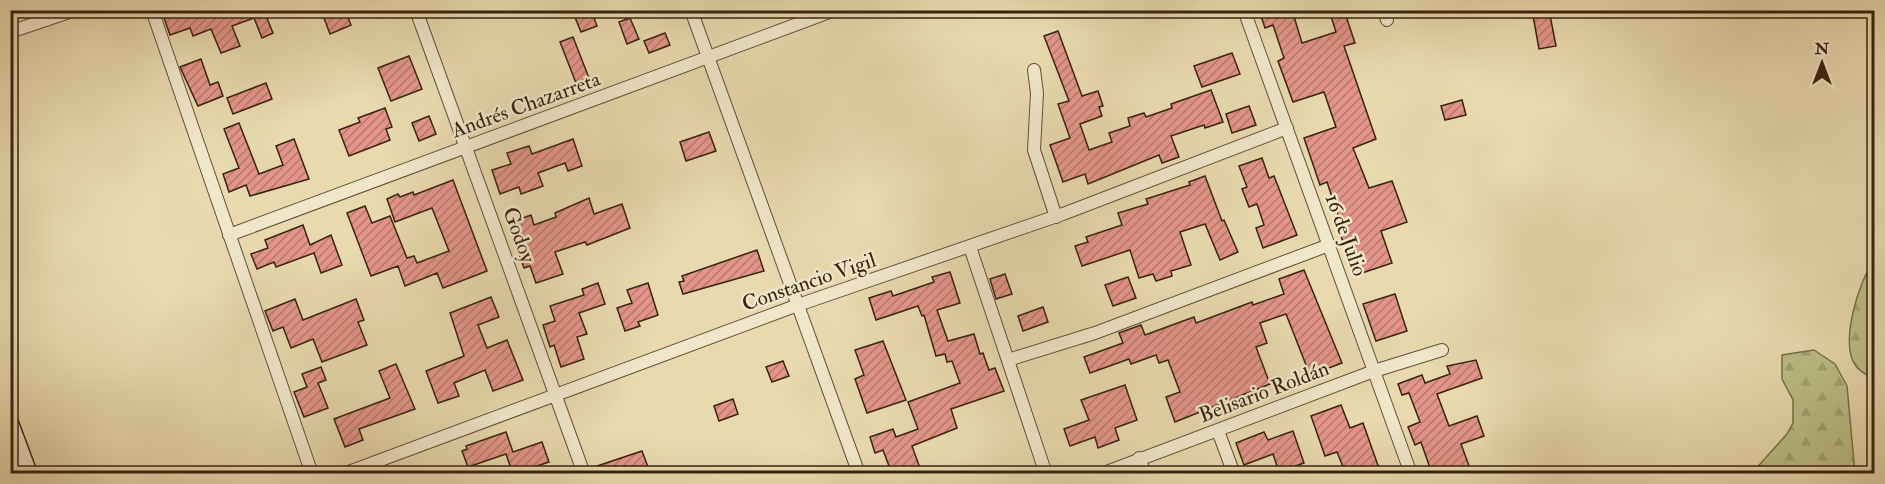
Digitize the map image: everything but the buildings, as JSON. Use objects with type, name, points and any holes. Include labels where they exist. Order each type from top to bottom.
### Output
[{"type":"main road","points":[[10,423],[28,474]]},
{"type":"street","points":[[10,32],[75,10]]},
{"type":"street","points":[[152,10],[312,474]]},
{"type":"street","name":"Godoy","points":[[416,10],[584,474]]},
{"type":"street","points":[[691,10],[859,474]]},
{"type":"street","name":"Andrés Chazarreta","points":[[230,235],[835,10]]},
{"type":"street","name":"16 de Julio","points":[[1244,10],[1411,474]]},
{"type":"street","points":[[1034,70],[1037,93],[1034,150],[1056,217]]},
{"type":"street","name":"Constancio Vigil","points":[[343,474],[798,305],[1056,217],[1287,128]]},
{"type":"street","points":[[1008,360],[1095,333],[1329,245]]},
{"type":"street","points":[[970,247],[1046,474]]},
{"type":"street","name":"Belisario Roldán","points":[[1101,474],[1374,371],[1442,350]]},
{"type":"street","points":[[1218,431],[1234,474]]},
{"type":"street","points":[[1139,458],[1145,474]]},
{"type":"green space","points":[[1874,261],[1874,380],[1856,366],[1851,356],[1850,328],[1862,282]]},
{"type":"green space","points":[[1814,350],[1835,364],[1847,386],[1855,473],[1752,473],[1787,434],[1793,423],[1793,400],[1782,379],[1782,355]]}]
